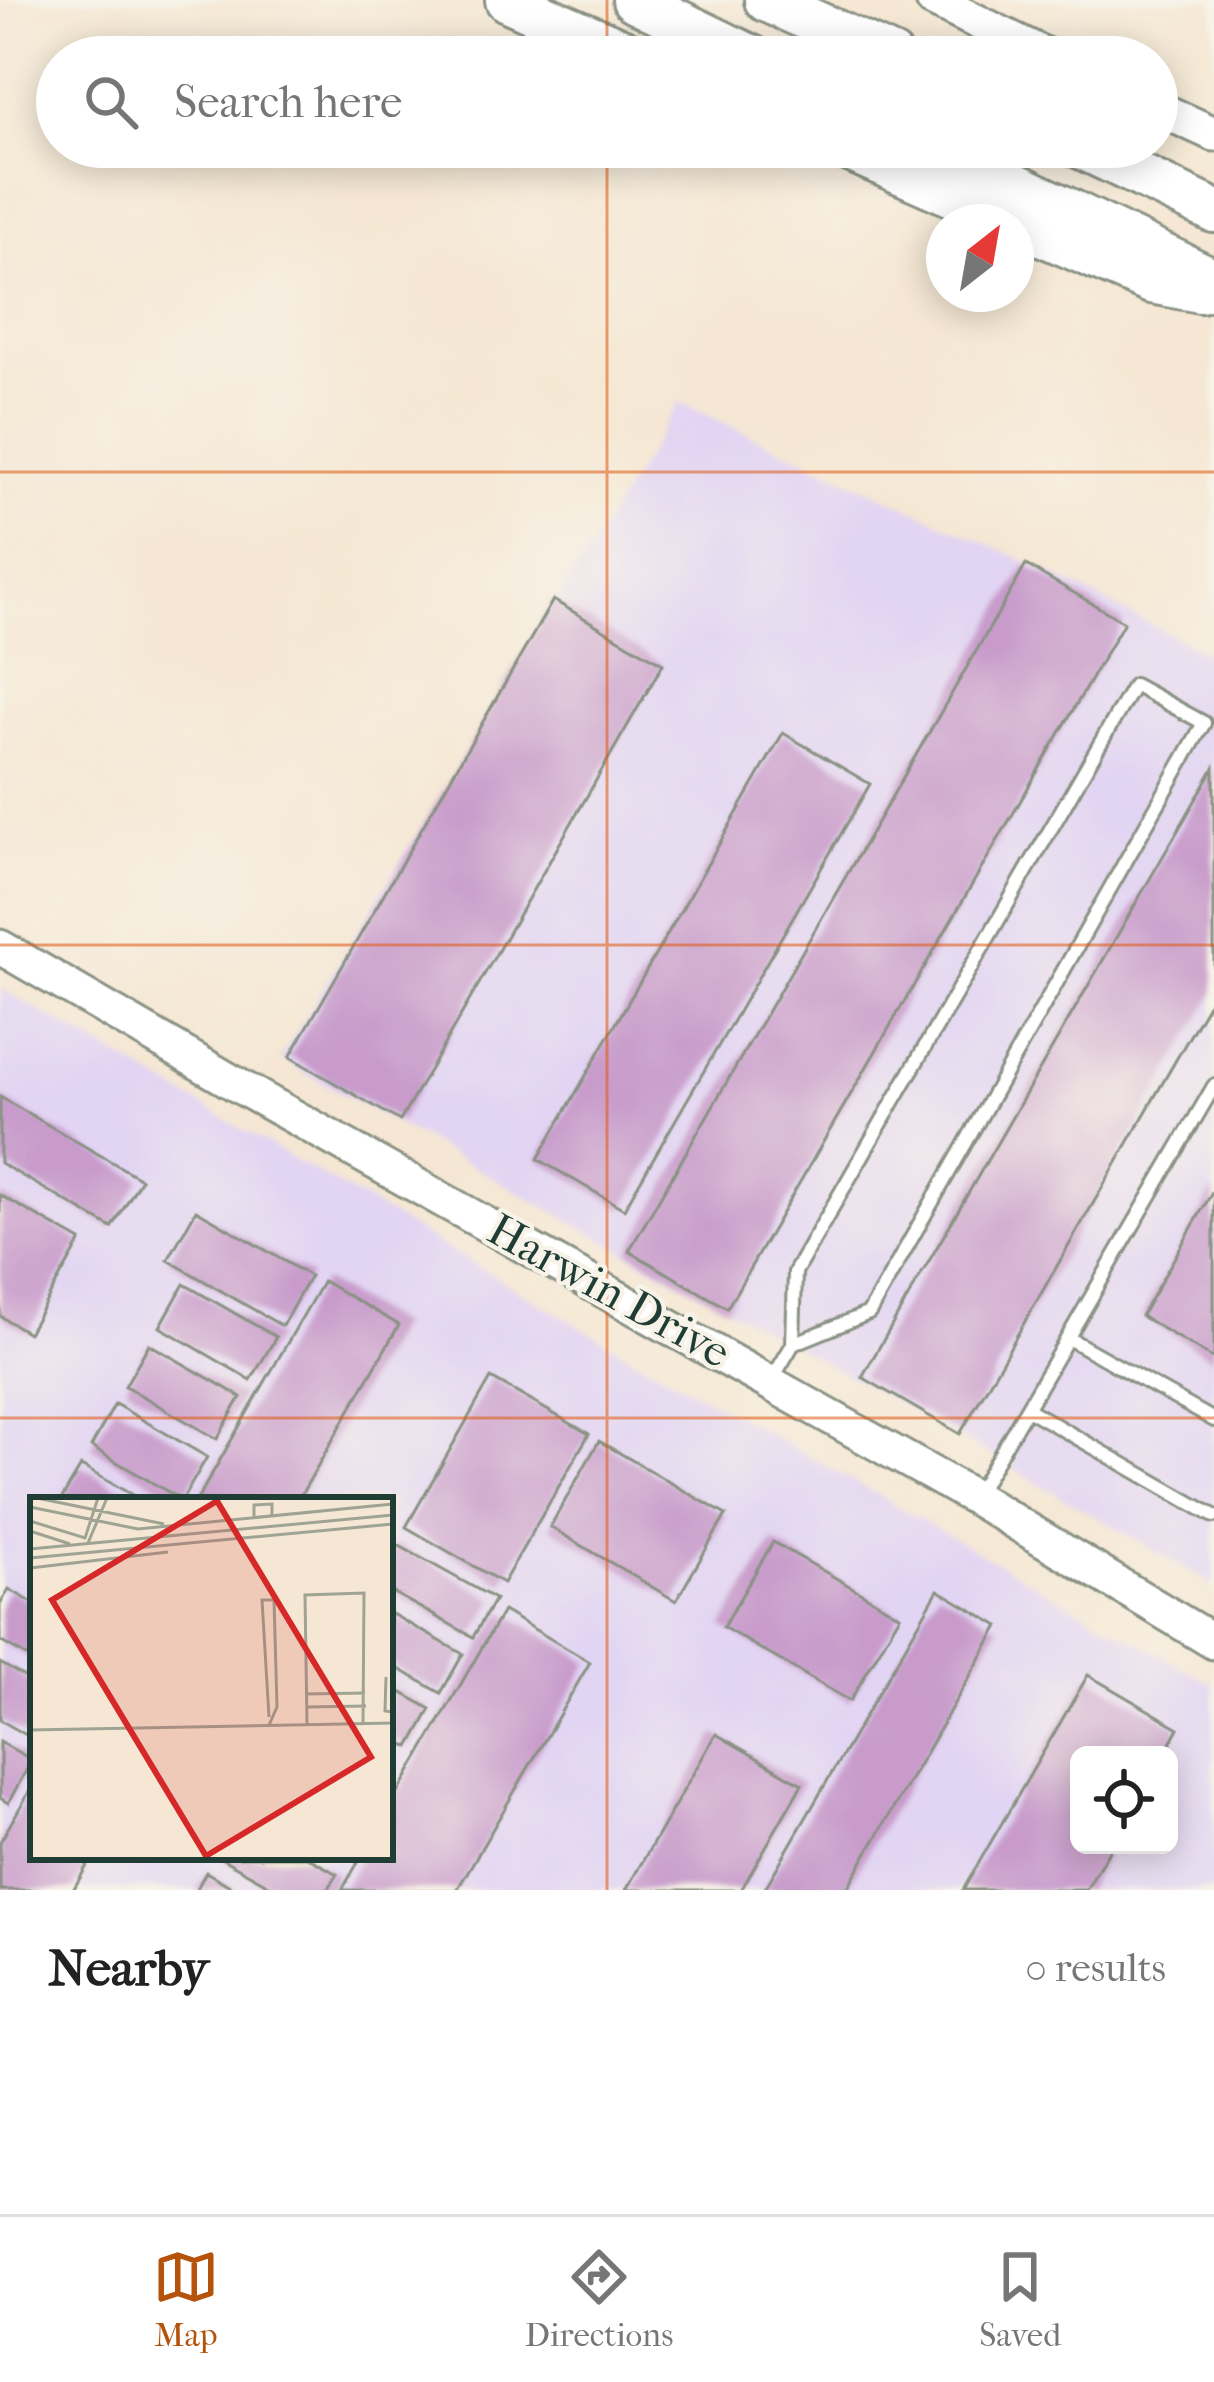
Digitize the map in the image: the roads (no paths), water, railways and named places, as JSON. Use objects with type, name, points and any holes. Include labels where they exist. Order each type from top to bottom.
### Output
[{"type":"highway","points":[[507,0],[589,36]]},
{"type":"highway","points":[[634,0],[709,36]]},
{"type":"highway","points":[[766,0],[846,36]]},
{"type":"highway","points":[[891,168],[974,204]]},
{"type":"highway","points":[[982,168],[1214,280]]},
{"type":"highway","points":[[1125,168],[1214,211]]},
{"type":"highway","points":[[1034,230],[1151,282],[1214,293]]},
{"type":"main road","points":[[933,0],[1006,36]]},
{"type":"main road","points":[[1178,118],[1214,134]]},
{"type":"main road","name":"Harwin Drive","points":[[0,947],[975,1498],[1214,1642]]},
{"type":"lane","points":[[770,1382],[794,1344],[795,1272],[1134,685],[1204,723],[869,1313],[794,1344]]},
{"type":"lane","points":[[975,1498],[1214,1086]]},
{"type":"lane","points":[[1068,1338],[1214,1420]]},
{"type":"lane","points":[[1027,1409],[1214,1516]]}]
